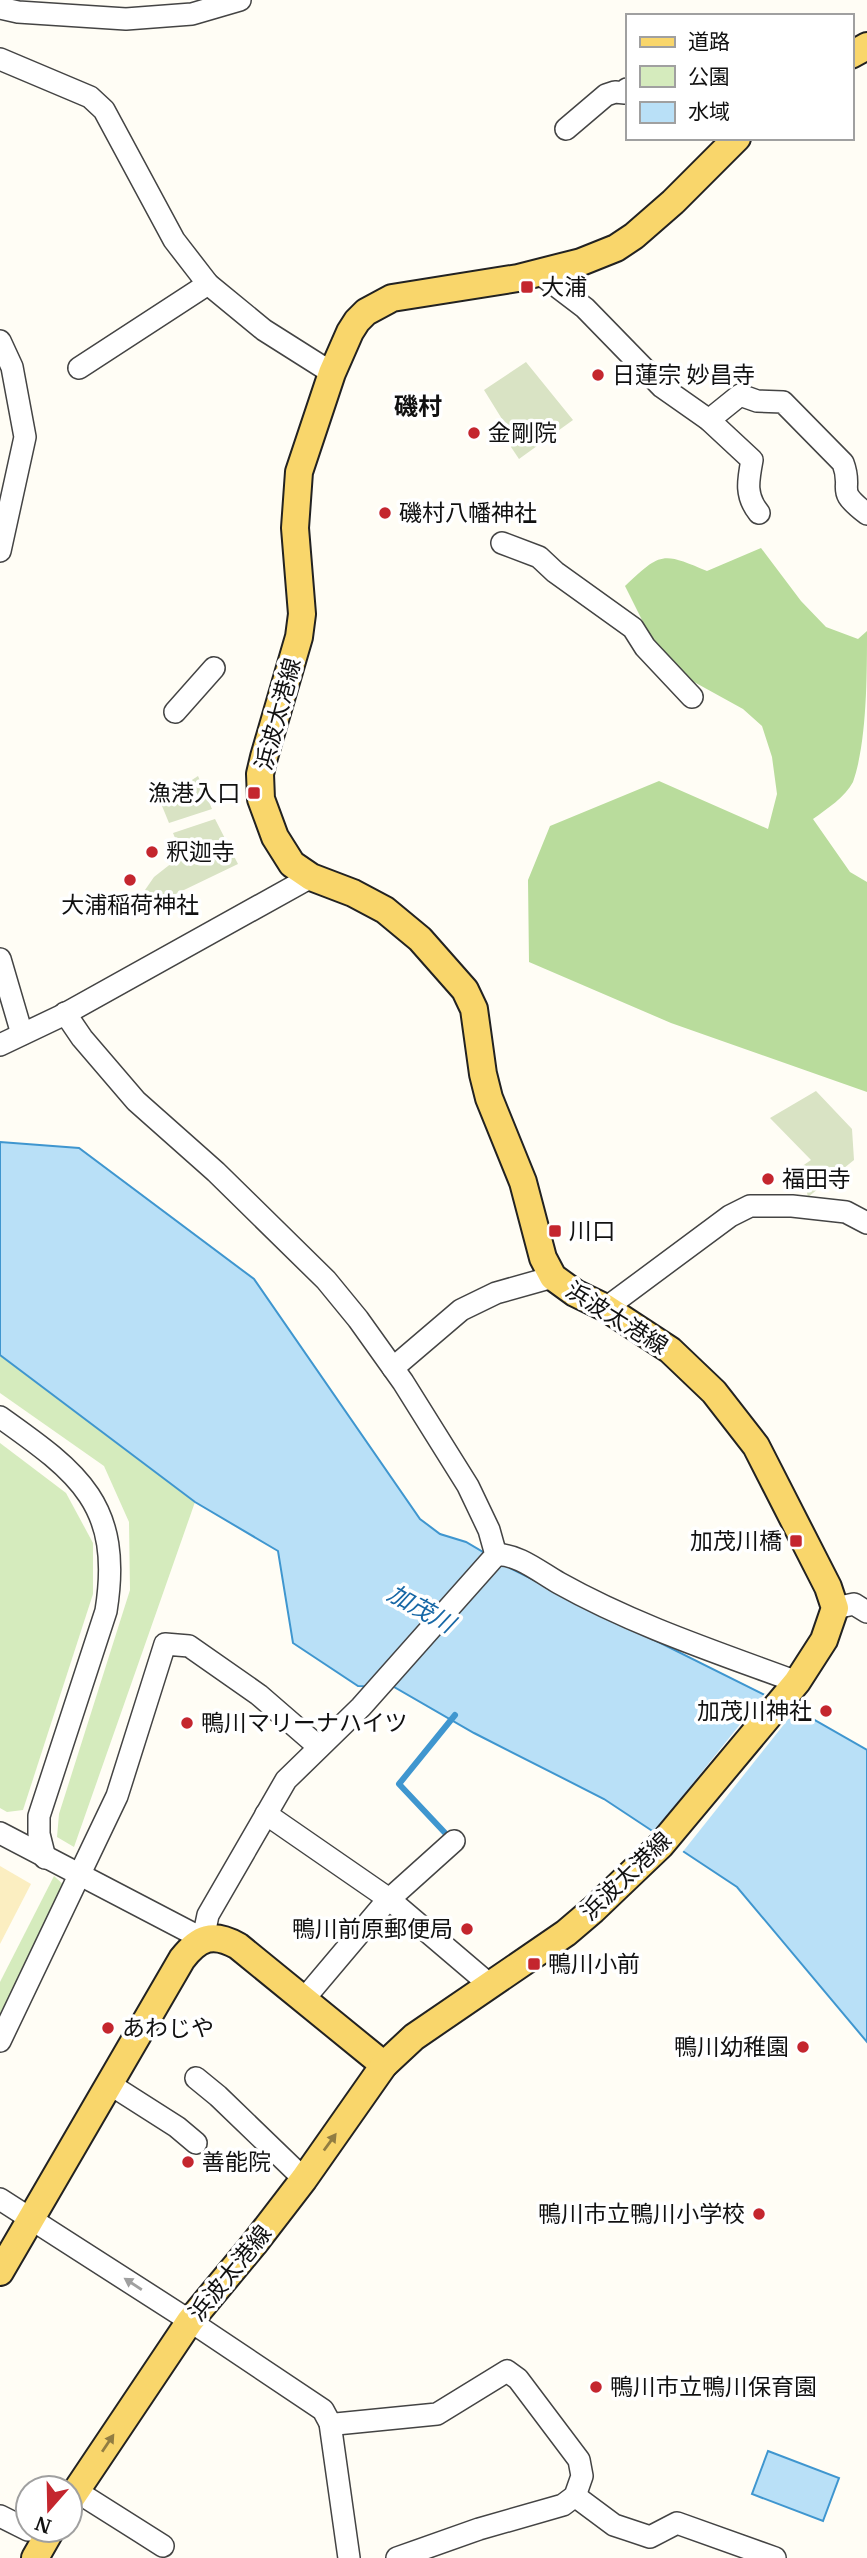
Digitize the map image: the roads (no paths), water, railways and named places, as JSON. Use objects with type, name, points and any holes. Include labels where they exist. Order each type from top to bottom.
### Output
[{"type":"main road","name":"浜波太港線","points":[[84,2479],[190,2321],[304,2179],[384,2065],[414,2037],[566,1933],[661,1845],[793,1687],[824,1640],[835,1608],[828,1587],[756,1446],[714,1392],[670,1350],[553,1277],[543,1258],[523,1182],[489,1098],[474,1009],[465,990],[420,939],[385,910],[311,877],[292,864],[275,837],[261,799],[260,774],[301,626],[295,528],[299,472],[332,373],[349,332],[366,312],[392,298],[539,273],[581,262],[616,248],[634,236],[688,188],[735,140]]},
{"type":"main road","points":[[0,2272],[182,1959],[192,1945],[203,1939],[221,1939],[238,1945],[384,2065]]},
{"type":"street","points":[[0,8],[18,12],[126,19],[192,14],[240,0]]},
{"type":"street","points":[[0,59],[90,97],[104,110],[174,240],[208,284],[264,331],[332,373]]},
{"type":"street","points":[[566,129],[606,95],[626,91]]},
{"type":"street","points":[[539,273],[585,307],[662,387],[709,420],[752,460],[747,490],[753,505],[760,513]]},
{"type":"street","points":[[79,368],[208,284]]},
{"type":"street","points":[[0,341],[12,368],[25,437],[0,551]]},
{"type":"street","points":[[709,420],[740,395],[757,401],[783,402],[843,463],[846,471],[845,492],[852,503],[867,514]]},
{"type":"street","points":[[502,543],[539,557],[555,572],[633,628],[645,647],[692,697]]},
{"type":"street","points":[[175,712],[214,668]]},
{"type":"street","points":[[0,1045],[65,1013],[311,877]]},
{"type":"street","points":[[0,959],[22,1034]]},
{"type":"street","points":[[65,1013],[82,1038],[136,1101],[216,1172],[326,1280],[358,1319],[393,1368],[468,1486],[489,1530],[495,1555]]},
{"type":"street","points":[[606,1308],[730,1216],[750,1206],[792,1206],[846,1212],[867,1223]]},
{"type":"street","points":[[393,1368],[461,1310],[496,1293],[553,1277]]},
{"type":"street","points":[[0,1417],[61,1462],[82,1484],[100,1513],[110,1548],[110,1586],[106,1611],[39,1816],[39,1834],[45,1858]]},
{"type":"street","points":[[495,1555],[513,1558],[585,1598],[793,1687]]},
{"type":"street","points":[[0,1833],[203,1939],[208,1915],[286,1780],[362,1707],[495,1555]]},
{"type":"street","points":[[835,1608],[854,1604],[867,1612]]},
{"type":"street","points":[[0,2041],[117,1796],[165,1644],[189,1646],[259,1695],[319,1746]]},
{"type":"street","points":[[266,1814],[389,1899],[490,1984]]},
{"type":"street","points":[[304,1998],[389,1899],[454,1841]]},
{"type":"street","points":[[196,2078],[304,2179]]},
{"type":"street","points":[[108,2083],[197,2143]]},
{"type":"street","points":[[0,2199],[323,2410],[330,2423],[349,2558]]},
{"type":"street","points":[[330,2423],[437,2414],[507,2371],[518,2379],[579,2460],[582,2476],[575,2496],[563,2505],[479,2529],[397,2558]]},
{"type":"street","points":[[575,2496],[614,2525],[650,2537],[677,2523],[775,2558]]},
{"type":"street","points":[[84,2501],[163,2546]]},
{"type":"water","name":"加茂川","points":[[0,1142],[79,1148],[254,1279],[420,1519],[440,1534],[466,1542],[512,1569],[811,1718],[867,1750],[867,2042],[737,1887],[604,1799],[474,1733],[394,1687],[358,1686],[293,1643],[278,1551],[195,1502],[0,1355]]},
{"type":"water","points":[[768,2451],[839,2478],[823,2521],[752,2494]]},
{"type":"waterway","points":[[447,1835],[399,1784],[455,1715]]},
{"type":"place","name":"大浦","points":[[527,287]]},
{"type":"place","name":"日蓮宗 妙昌寺","points":[[598,375]]},
{"type":"place","name":"金剛院","points":[[474,433]]},
{"type":"place","name":"磯村八幡神社","points":[[385,513]]},
{"type":"place","name":"漁港入口","points":[[254,793]]},
{"type":"place","name":"釈迦寺","points":[[152,852]]},
{"type":"place","name":"大浦稲荷神社","points":[[130,880]]},
{"type":"place","name":"福田寺","points":[[768,1179]]},
{"type":"place","name":"川口","points":[[555,1231]]},
{"type":"place","name":"加茂川橋","points":[[796,1541]]},
{"type":"place","name":"加茂川神社","points":[[826,1711]]},
{"type":"place","name":"鴨川マリーナハイツ","points":[[187,1723]]},
{"type":"place","name":"鴨川前原郵便局","points":[[467,1929]]},
{"type":"place","name":"鴨川小前","points":[[534,1964]]},
{"type":"place","name":"あわじや","points":[[108,2028]]},
{"type":"place","name":"鴨川幼稚園","points":[[803,2047]]},
{"type":"place","name":"善能院","points":[[188,2162]]},
{"type":"place","name":"鴨川市立鴨川小学校","points":[[759,2214]]},
{"type":"place","name":"鴨川市立鴨川保育園","points":[[596,2387]]},
{"type":"district","name":"磯村","points":[[418,407]]}]
